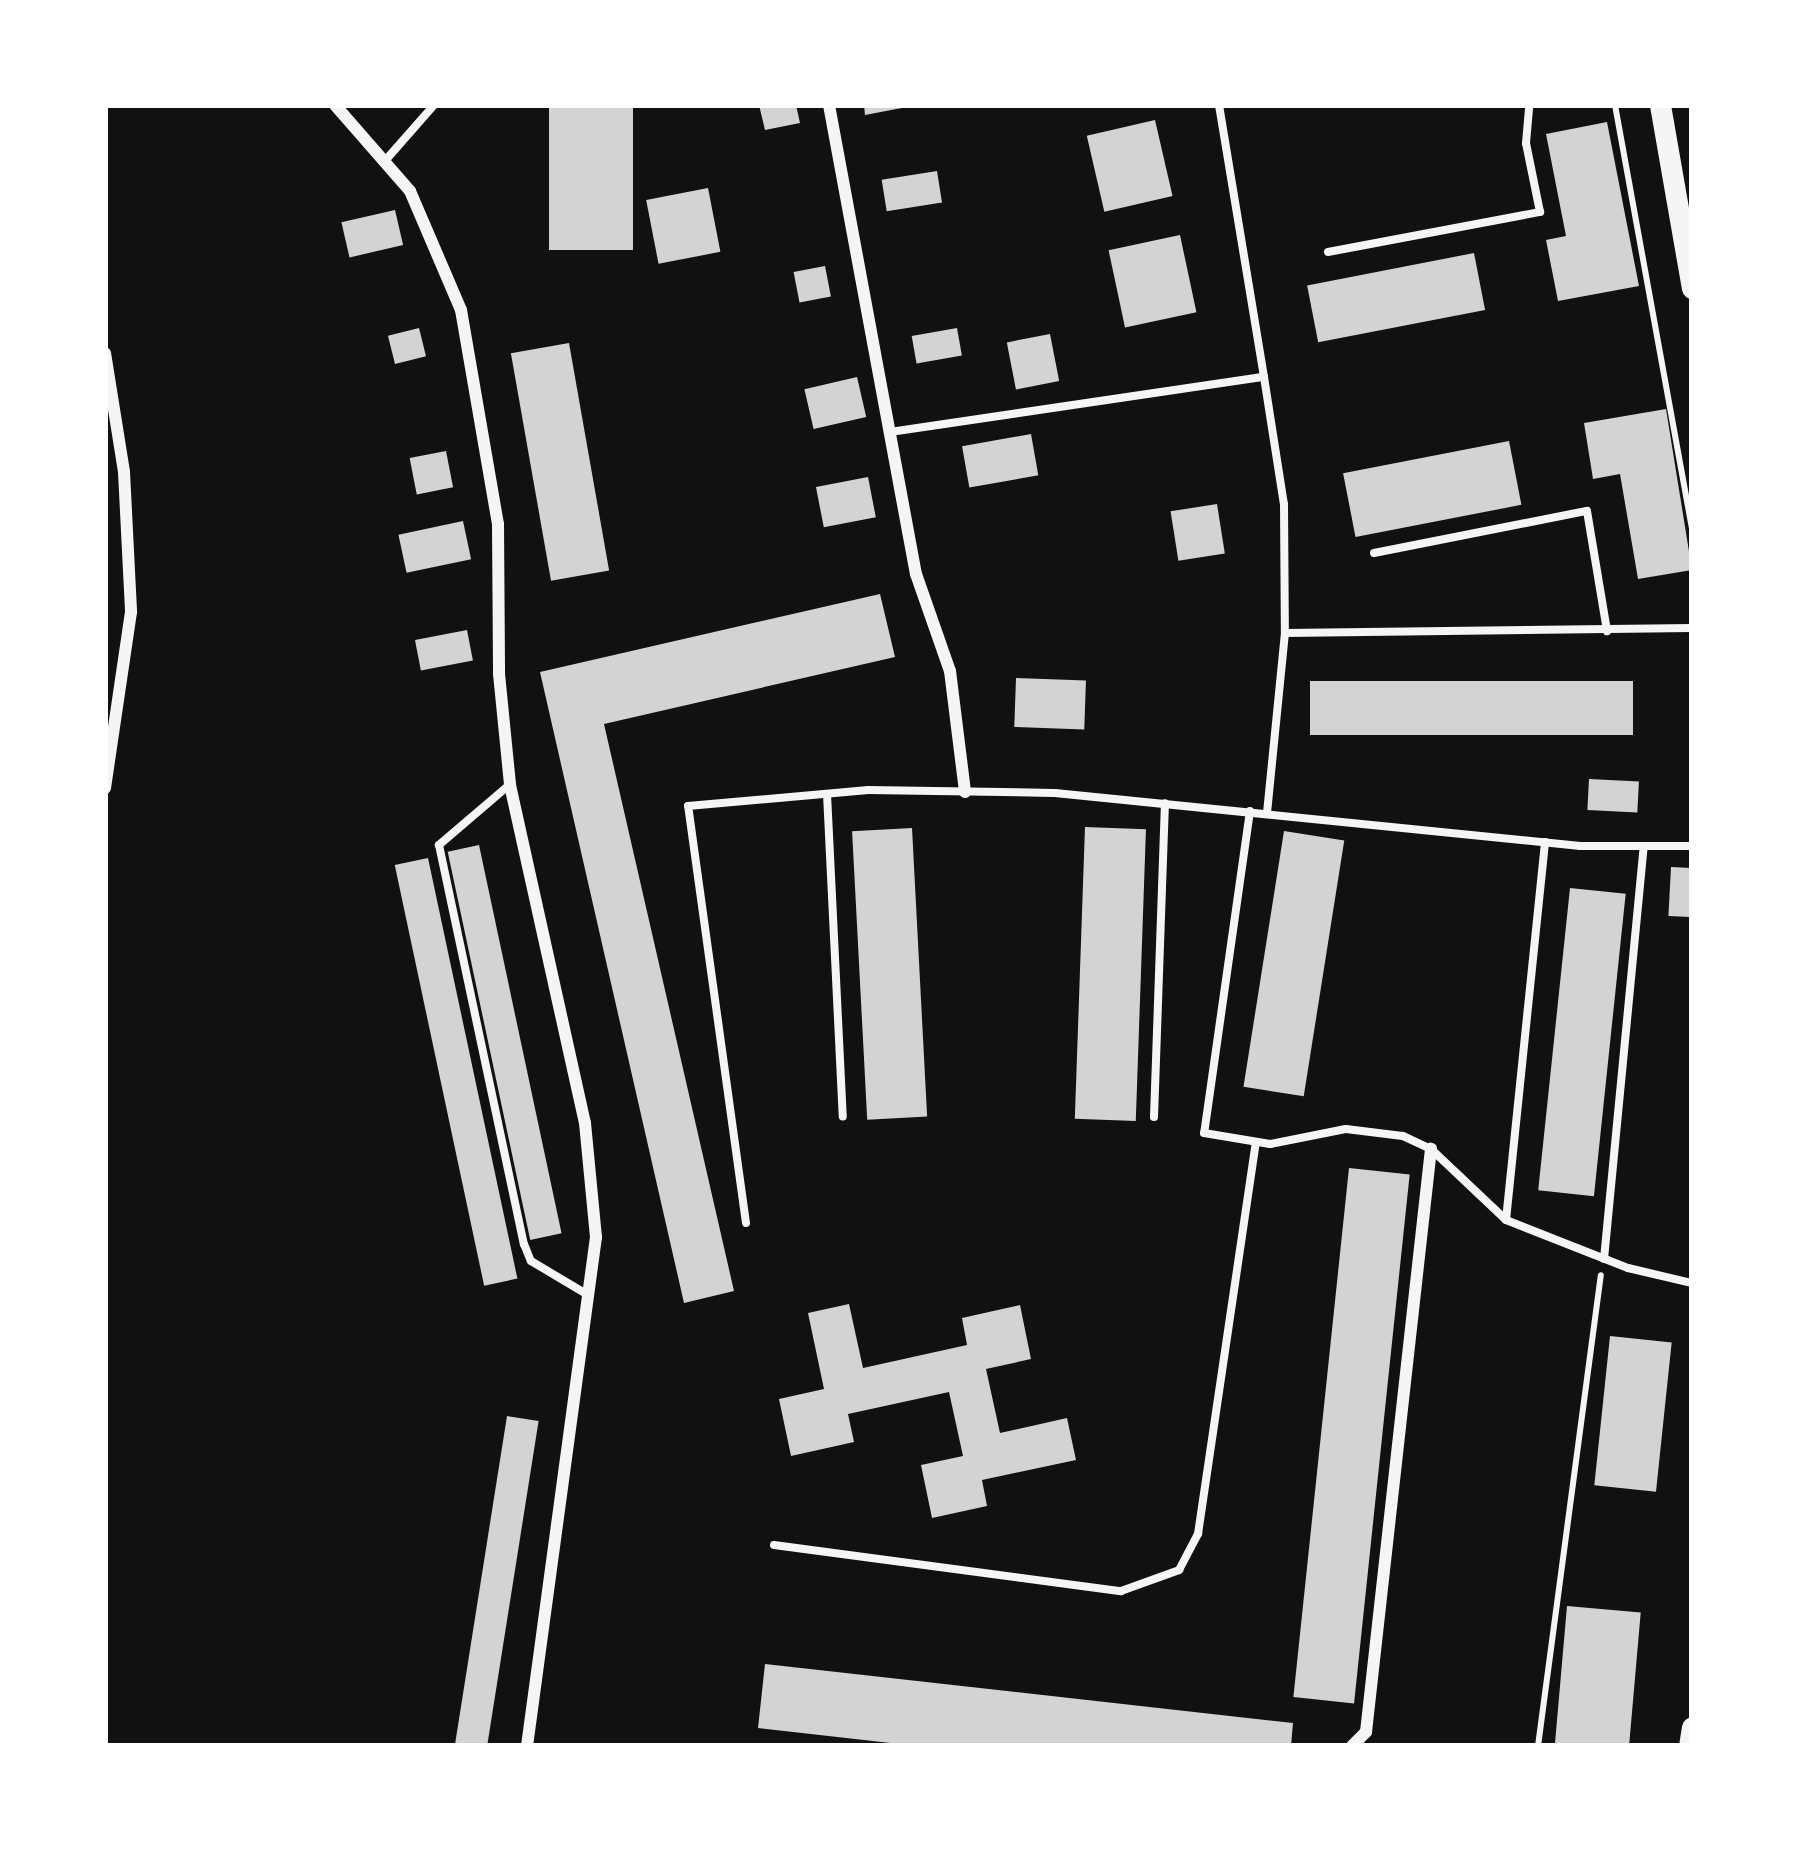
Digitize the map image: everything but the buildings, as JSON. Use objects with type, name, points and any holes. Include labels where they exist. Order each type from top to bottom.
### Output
[{"type":"street","points":[[335,105],[384,162],[440,248],[461,310],[498,524],[499,674],[510,785],[585,1123],[596,1237],[591,1297],[527,1746]]},
{"type":"street","points":[[830,105],[916,574],[950,670],[965,792]]},
{"type":"street","points":[[1660,105],[1692,288]]},
{"type":"street","points":[[105,353],[124,472],[131,612],[105,788]]},
{"type":"street","points":[[1352,1746],[1366,1732],[1431,1149]]},
{"type":"street","points":[[1689,1746],[1692,1727]]},
{"type":"lane","points":[[384,162],[434,105]]},
{"type":"lane","points":[[1219,105],[1284,504],[1285,633],[1267,813]]},
{"type":"lane","points":[[1328,252],[1540,212],[1526,143],[1529,105]]},
{"type":"lane","points":[[890,432],[1264,377]]},
{"type":"lane","points":[[1374,553],[1587,511],[1607,631]]},
{"type":"lane","points":[[1285,633],[1692,628]]},
{"type":"lane","points":[[510,785],[439,845],[524,1244],[532,1261],[591,1297]]},
{"type":"lane","points":[[746,1223],[688,806],[827,794],[965,792],[1165,803],[1545,842],[1692,846]]},
{"type":"lane","points":[[827,794],[843,1117]]},
{"type":"lane","points":[[1154,1117],[1165,803]]},
{"type":"lane","points":[[1250,811],[1204,1133],[1256,1142],[1374,1130],[1431,1149],[1506,1220],[1604,1259],[1692,1283]]},
{"type":"lane","points":[[1506,1220],[1545,842]]},
{"type":"lane","points":[[1604,1259],[1644,846]]},
{"type":"lane","points":[[774,1544],[1121,1591],[1179,1570],[1198,1534],[1256,1142]]},
{"type":"path","points":[[1615,105],[1692,528]]},
{"type":"path","points":[[1538,1746],[1604,1259]]}]
